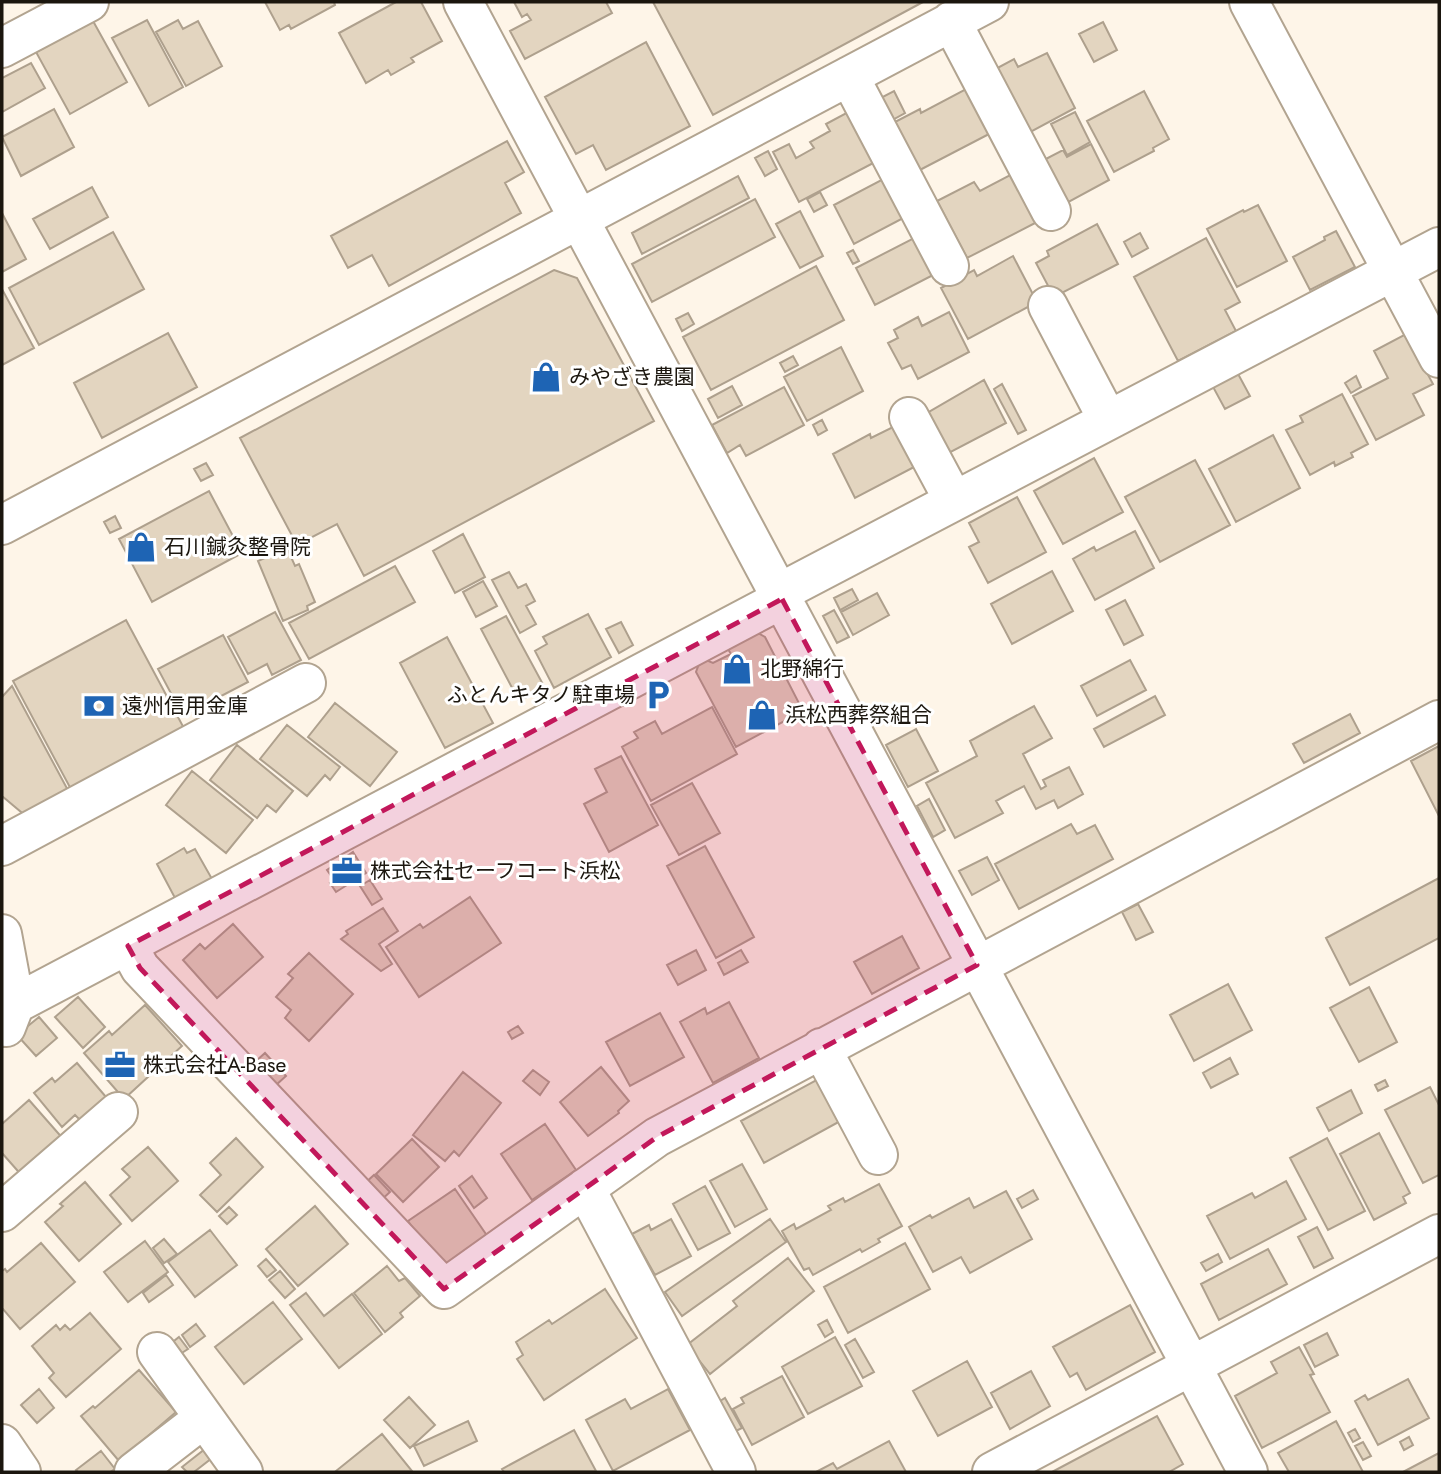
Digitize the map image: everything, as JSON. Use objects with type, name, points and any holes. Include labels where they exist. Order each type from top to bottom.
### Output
[{"type":"street","points":[[463,2],[1248,1472]]},
{"type":"street","points":[[2,525],[989,2]]},
{"type":"street","points":[[1250,2],[1439,358]]},
{"type":"street","points":[[2,48],[78,4]]},
{"type":"street","points":[[951,22],[1051,211]]},
{"type":"street","points":[[849,76],[949,266]]},
{"type":"street","points":[[2,934],[6,1017],[128,946],[954,502],[1439,247]]},
{"type":"street","points":[[1048,306],[1108,420]]},
{"type":"street","points":[[909,418],[954,502]]},
{"type":"street","points":[[2,846],[306,683]]},
{"type":"street","points":[[128,946],[140,968],[444,1289],[657,1137],[1439,720]]},
{"type":"street","points":[[821,1048],[878,1155]]},
{"type":"street","points":[[2,1212],[118,1112]]},
{"type":"street","points":[[585,1188],[736,1472]]},
{"type":"street","points":[[992,1472],[1439,1234]]},
{"type":"street","points":[[157,1352],[243,1472]]},
{"type":"street","points":[[134,1472],[204,1418]]},
{"type":"street","points":[[2,1444],[21,1472]]},
{"type":"highlighted area","points":[[782,599],[977,965],[657,1137],[444,1289],[140,968],[128,946]]},
{"type":"building","points":[[265,2],[334,2],[335,5],[291,29],[289,25],[280,30]]},
{"type":"building","points":[[396,2],[421,2],[442,41],[411,58],[414,62],[391,75],[388,70],[366,83],[339,33]]},
{"type":"building","points":[[514,2],[606,2],[612,13],[525,59],[510,31],[531,20],[527,14],[522,17]]},
{"type":"building","points":[[653,2],[923,2],[713,115]]},
{"type":"building","points":[[147,20],[183,87],[149,106],[112,38]]},
{"type":"building","points":[[178,20],[183,29],[198,21],[222,66],[186,86],[156,32]]},
{"type":"building","points":[[93,21],[127,82],[70,114],[36,52]]},
{"type":"building","points":[[1103,22],[1117,50],[1094,62],[1079,34]]},
{"type":"building","points":[[646,42],[690,126],[606,170],[593,145],[576,154],[545,97]]},
{"type":"building","points":[[1047,53],[1075,108],[1023,136],[990,72],[1014,59],[1018,67]]},
{"type":"building","points":[[31,63],[45,88],[2,112],[2,78]]},
{"type":"building","points":[[968,88],[991,133],[914,173],[893,123],[920,109],[921,113]]},
{"type":"building","points":[[894,91],[905,113],[887,123],[875,101]]},
{"type":"building","points":[[1144,91],[1169,139],[1153,148],[1154,151],[1114,172],[1087,121]]},
{"type":"building","points":[[54,109],[74,147],[21,176],[2,137]]},
{"type":"building","points":[[852,110],[879,160],[799,202],[773,152],[789,144],[796,158],[814,148],[810,142],[830,131],[826,124]]},
{"type":"building","points":[[1075,112],[1090,142],[1067,155],[1051,124]]},
{"type":"building","points":[[507,141],[524,172],[505,183],[521,213],[389,286],[372,255],[348,268],[331,236]]},
{"type":"building","points":[[1091,144],[1109,180],[1063,205],[1040,162],[1063,150],[1067,157]]},
{"type":"building","points":[[768,151],[777,169],[765,176],[755,158]]},
{"type":"building","points":[[1014,173],[1039,221],[967,258],[937,201],[974,182],[980,191]]},
{"type":"building","points":[[738,176],[749,198],[642,254],[632,233]]},
{"type":"building","points":[[889,176],[909,215],[854,244],[834,205]]},
{"type":"building","points":[[92,187],[108,217],[50,249],[33,219]]},
{"type":"building","points":[[820,192],[827,205],[814,212],[807,199]]},
{"type":"building","points":[[755,199],[775,237],[652,302],[632,264]]},
{"type":"building","points":[[1258,205],[1287,261],[1237,287],[1207,229]]},
{"type":"building","points":[[800,211],[823,256],[800,268],[776,224]]},
{"type":"building","points":[[2,213],[26,259],[2,272]]},
{"type":"building","points":[[1097,224],[1118,264],[1054,297],[1036,263],[1049,256],[1047,251]]},
{"type":"building","points":[[1336,231],[1355,267],[1310,290],[1293,257]]},
{"type":"building","points":[[113,232],[144,289],[39,345],[9,288]]},
{"type":"building","points":[[1140,233],[1148,248],[1132,257],[1124,242]]},
{"type":"building","points":[[918,236],[937,273],[875,305],[856,268]]},
{"type":"building","points":[[1206,238],[1240,302],[1225,310],[1236,331],[1178,361],[1134,277]]},
{"type":"building","points":[[853,250],[859,261],[853,264],[847,253]]},
{"type":"building","points":[[1013,256],[1037,302],[968,339],[941,288],[974,270],[977,276]]},
{"type":"building","points":[[816,266],[844,320],[711,390],[683,337]]},
{"type":"building","points":[[554,270],[577,278],[654,421],[364,576],[337,524],[297,545],[240,438]]},
{"type":"building","points":[[2,292],[34,348],[2,365]]},
{"type":"building","points":[[949,312],[969,352],[918,379],[911,365],[902,369],[888,343],[898,338],[894,330],[918,317],[922,326]]},
{"type":"building","points":[[688,313],[694,324],[682,331],[676,319]]},
{"type":"building","points":[[168,333],[197,387],[102,438],[74,383]]},
{"type":"building","points":[[1406,334],[1433,384],[1413,394],[1424,415],[1376,440],[1353,396],[1388,378],[1374,351]]},
{"type":"building","points":[[841,347],[863,391],[807,421],[784,377]]},
{"type":"building","points":[[793,356],[798,365],[785,372],[780,363]]},
{"type":"building","points":[[1237,372],[1250,396],[1225,409],[1212,385]]},
{"type":"building","points":[[1356,376],[1361,387],[1351,393],[1345,383]]},
{"type":"building","points":[[984,380],[1006,423],[943,456],[922,416]]},
{"type":"building","points":[[1002,384],[1026,430],[1018,434],[994,389]]},
{"type":"building","points":[[732,386],[742,405],[718,418],[708,399]]},
{"type":"building","points":[[784,387],[804,425],[746,456],[740,445],[727,453],[712,425]]},
{"type":"building","points":[[1342,394],[1368,444],[1351,453],[1353,457],[1335,466],[1334,462],[1310,475],[1286,430],[1303,422],[1300,416]]},
{"type":"building","points":[[822,420],[827,430],[818,435],[813,425]]},
{"type":"building","points":[[895,426],[916,466],[855,498],[833,454],[870,434],[871,438]]},
{"type":"building","points":[[1273,435],[1300,488],[1236,522],[1209,469]]},
{"type":"building","points":[[1094,458],[1123,512],[1063,544],[1034,491]]},
{"type":"building","points":[[1195,460],[1230,525],[1160,562],[1125,497]]},
{"type":"building","points":[[206,463],[213,475],[201,481],[194,469]]},
{"type":"building","points":[[209,491],[242,553],[152,602],[119,539]]},
{"type":"building","points":[[1017,497],[1046,552],[988,583],[969,547],[979,542],[969,523]]},
{"type":"building","points":[[115,516],[121,528],[110,533],[104,522]]},
{"type":"building","points":[[1135,531],[1154,568],[1095,600],[1073,559],[1094,547],[1096,551]]},
{"type":"building","points":[[463,534],[485,577],[455,593],[433,551]]},
{"type":"building","points":[[287,548],[295,566],[299,564],[315,602],[307,606],[308,610],[283,621],[258,561]]},
{"type":"building","points":[[395,566],[415,602],[309,659],[289,623]]},
{"type":"building","points":[[1052,571],[1073,611],[1012,644],[991,604]]},
{"type":"building","points":[[509,572],[518,588],[526,584],[535,601],[526,606],[536,624],[520,633],[492,580]]},
{"type":"building","points":[[483,581],[497,606],[476,617],[463,592]]},
{"type":"building","points":[[852,589],[858,600],[840,610],[834,598]]},
{"type":"building","points":[[877,593],[889,615],[853,635],[841,612]]},
{"type":"building","points":[[1125,600],[1143,635],[1124,645],[1106,610]]},
{"type":"building","points":[[834,610],[849,637],[837,643],[823,616]]},
{"type":"building","points":[[275,612],[301,660],[272,675],[267,664],[248,674],[228,637]]},
{"type":"building","points":[[588,614],[611,657],[554,688],[535,651],[547,644],[543,637]]},
{"type":"building","points":[[506,616],[545,688],[519,701],[481,629]]},
{"type":"building","name":"遠州信用金庫","points":[[126,620],[186,732],[73,793],[13,681]]},
{"type":"building","points":[[621,622],[633,645],[619,653],[606,629]]},
{"type":"building","points":[[756,632],[765,637],[803,711],[736,747],[696,672],[699,664],[706,660],[713,663],[731,654],[728,649]]},
{"type":"building","points":[[223,635],[248,682],[183,716],[158,669]]},
{"type":"building","points":[[447,637],[493,723],[445,748],[400,663]]},
{"type":"building","points":[[1130,660],[1146,690],[1097,716],[1081,686]]},
{"type":"building","points":[[12,686],[70,794],[27,817],[2,796],[2,697]]},
{"type":"building","points":[[1155,696],[1165,715],[1104,747],[1094,729]]},
{"type":"building","points":[[335,703],[397,752],[370,786],[308,737]]},
{"type":"building","points":[[1034,706],[1052,738],[1023,754],[1041,789],[1046,786],[1043,780],[1069,767],[1083,794],[1058,808],[1054,800],[1036,809],[1024,786],[996,801],[1003,813],[955,838],[926,783],[977,756],[970,741]]},
{"type":"building","points":[[712,707],[737,754],[651,801],[622,747],[638,738],[634,732],[655,721],[662,734]]},
{"type":"building","points":[[1350,714],[1360,733],[1304,763],[1293,744]]},
{"type":"building","points":[[287,725],[340,767],[330,780],[325,775],[307,796],[260,759]]},
{"type":"building","points":[[916,729],[938,771],[908,787],[886,745]]},
{"type":"building","points":[[237,745],[293,791],[276,812],[267,805],[257,818],[210,780]]},
{"type":"building","points":[[1439,746],[1439,816],[1411,761]]},
{"type":"building","points":[[621,756],[658,825],[609,852],[584,804],[607,792],[595,769]]},
{"type":"building","points":[[192,771],[253,820],[226,853],[166,805]]},
{"type":"building","points":[[692,783],[720,833],[679,855],[651,805]]},
{"type":"building","points":[[929,799],[945,830],[933,837],[917,806]]},
{"type":"building","points":[[1071,824],[1077,834],[1095,825],[1113,859],[1019,909],[995,864]]},
{"type":"building","points":[[705,846],[754,937],[716,958],[667,866]]},
{"type":"building","points":[[184,848],[187,853],[195,849],[212,879],[175,898],[157,864]]},
{"type":"building","points":[[353,852],[366,873],[336,892],[330,883],[334,880],[327,870]]},
{"type":"building","points":[[987,857],[999,880],[972,895],[959,871]]},
{"type":"building","points":[[1439,878],[1439,938],[1350,985],[1326,938]]},
{"type":"building","points":[[370,880],[382,899],[372,905],[360,886]]},
{"type":"building","points":[[470,897],[501,943],[419,997],[386,947],[420,924],[423,928]]},
{"type":"building","points":[[1138,904],[1153,932],[1136,940],[1122,912]]},
{"type":"building","points":[[383,908],[398,931],[379,944],[392,964],[381,971],[341,939],[348,934],[346,931]]},
{"type":"building","points":[[233,924],[263,957],[217,998],[183,960],[200,944],[205,949]]},
{"type":"building","points":[[902,936],[919,968],[872,994],[854,962]]},
{"type":"building","points":[[696,950],[706,970],[678,985],[667,965]]},
{"type":"building","points":[[741,950],[748,962],[724,975],[718,963]]},
{"type":"building","points":[[309,953],[353,994],[309,1041],[285,1018],[291,1010],[276,997],[293,978],[288,974]]},
{"type":"building","points":[[1228,984],[1252,1030],[1194,1061],[1170,1015]]},
{"type":"building","points":[[1369,987],[1397,1042],[1359,1062],[1330,1008]]},
{"type":"building","points":[[78,997],[105,1027],[83,1048],[55,1017]]},
{"type":"building","points":[[729,1002],[759,1058],[713,1083],[680,1022],[705,1008],[707,1014]]},
{"type":"building","points":[[145,1005],[182,1046],[171,1056],[175,1060],[164,1070],[160,1066],[124,1099],[84,1053],[109,1031],[112,1035]]},
{"type":"building","points":[[660,1013],[684,1057],[630,1086],[606,1042]]},
{"type":"building","points":[[39,1017],[57,1038],[36,1056],[17,1035]]},
{"type":"building","points":[[518,1026],[523,1033],[512,1039],[508,1032]]},
{"type":"building","points":[[265,1053],[286,1076],[276,1085],[255,1062]]},
{"type":"building","points":[[1230,1058],[1238,1074],[1211,1088],[1203,1073]]},
{"type":"building","points":[[77,1063],[106,1097],[80,1120],[75,1115],[62,1127],[34,1093],[52,1078],[55,1082]]},
{"type":"building","points":[[601,1067],[629,1101],[619,1113],[588,1136],[560,1102]]},
{"type":"building","points":[[533,1070],[549,1082],[540,1095],[523,1081]]},
{"type":"building","points":[[463,1072],[501,1103],[459,1156],[454,1151],[445,1161],[413,1135]]},
{"type":"building","points":[[822,1077],[844,1119],[764,1163],[741,1121]]},
{"type":"building","points":[[1385,1080],[1388,1086],[1378,1091],[1375,1085]]},
{"type":"building","points":[[1430,1087],[1439,1105],[1439,1175],[1423,1183],[1385,1110]]},
{"type":"building","points":[[1351,1090],[1362,1113],[1329,1131],[1317,1108]]},
{"type":"building","points":[[29,1100],[65,1141],[24,1178],[2,1153],[2,1124]]},
{"type":"building","points":[[545,1124],[576,1170],[532,1200],[501,1154]]},
{"type":"building","points":[[1379,1133],[1410,1193],[1403,1197],[1406,1203],[1374,1220],[1340,1154]]},
{"type":"building","points":[[236,1138],[263,1167],[217,1212],[200,1195],[221,1175],[210,1163]]},
{"type":"building","points":[[1327,1138],[1365,1211],[1328,1230],[1290,1158]]},
{"type":"building","points":[[412,1139],[439,1167],[403,1202],[376,1174]]},
{"type":"building","points":[[148,1147],[178,1181],[132,1221],[110,1195],[130,1177],[122,1169]]},
{"type":"building","points":[[742,1164],[767,1209],[735,1227],[710,1181]]},
{"type":"building","points":[[374,1175],[390,1192],[380,1201],[364,1184]]},
{"type":"building","points":[[472,1176],[487,1198],[474,1208],[459,1186]]},
{"type":"building","points":[[1286,1181],[1306,1219],[1230,1259],[1207,1216],[1252,1193],[1255,1198]]},
{"type":"building","points":[[85,1182],[121,1224],[79,1261],[45,1222],[63,1206],[60,1204]]},
{"type":"building","points":[[879,1184],[902,1226],[878,1239],[880,1242],[862,1252],[860,1249],[813,1275],[809,1268],[804,1270],[782,1231],[794,1224],[796,1229],[831,1210],[828,1206],[843,1198],[845,1202]]},
{"type":"building","points":[[705,1186],[730,1233],[698,1250],[673,1204]]},
{"type":"building","points":[[455,1189],[490,1240],[443,1272],[408,1221]]},
{"type":"building","points":[[1033,1190],[1038,1199],[1022,1208],[1017,1199]]},
{"type":"building","points":[[1006,1191],[1032,1239],[970,1273],[961,1257],[933,1272],[909,1227],[969,1198],[974,1208]]},
{"type":"building","points":[[315,1206],[348,1244],[298,1286],[266,1249]]},
{"type":"building","points":[[229,1207],[237,1215],[227,1224],[219,1216]]},
{"type":"building","points":[[671,1219],[691,1256],[655,1275],[632,1234],[649,1225],[651,1230]]},
{"type":"building","points":[[770,1219],[786,1242],[682,1316],[665,1292]]},
{"type":"building","points":[[1317,1227],[1333,1258],[1314,1268],[1298,1237]]},
{"type":"building","points":[[210,1230],[237,1265],[195,1297],[168,1262]]},
{"type":"building","points":[[164,1239],[177,1254],[164,1263],[153,1248]]},
{"type":"building","points":[[145,1241],[168,1272],[128,1302],[104,1272]]},
{"type":"building","points":[[41,1243],[75,1282],[20,1329],[2,1308],[2,1271],[5,1269],[7,1272]]},
{"type":"building","points":[[905,1243],[930,1289],[848,1333],[824,1287]]},
{"type":"building","points":[[1268,1249],[1287,1284],[1219,1320],[1201,1284]]},
{"type":"building","points":[[1218,1254],[1222,1262],[1206,1271],[1201,1263]]},
{"type":"building","points":[[788,1258],[814,1291],[710,1374],[687,1345],[737,1306],[733,1301]]},
{"type":"building","points":[[266,1259],[276,1270],[267,1277],[258,1266]]},
{"type":"building","points":[[387,1266],[399,1281],[405,1278],[420,1296],[400,1313],[403,1317],[385,1332],[354,1293]]},
{"type":"building","points":[[280,1271],[295,1289],[285,1298],[269,1280]]},
{"type":"building","points":[[166,1275],[173,1285],[149,1302],[143,1293]]},
{"type":"building","points":[[605,1289],[637,1338],[544,1400],[517,1359],[523,1355],[516,1342],[549,1320],[552,1324]]},
{"type":"building","points":[[306,1293],[324,1316],[352,1294],[382,1334],[339,1368],[290,1305]]},
{"type":"building","points":[[273,1302],[302,1339],[244,1384],[215,1347]]},
{"type":"building","points":[[1130,1305],[1155,1352],[1086,1390],[1077,1373],[1070,1377],[1053,1347]]},
{"type":"building","points":[[90,1313],[121,1349],[66,1397],[49,1378],[54,1373],[32,1346],[56,1325],[60,1330],[65,1325],[70,1330]]},
{"type":"building","points":[[827,1320],[833,1332],[825,1337],[818,1325]]},
{"type":"building","points":[[196,1324],[205,1336],[190,1347],[182,1335]]},
{"type":"building","points":[[1327,1333],[1338,1355],[1315,1367],[1304,1345]]},
{"type":"building","points":[[179,1337],[188,1349],[177,1356],[169,1345]]},
{"type":"building","points":[[835,1337],[862,1386],[808,1414],[782,1367]]},
{"type":"building","points":[[855,1339],[874,1372],[863,1378],[845,1345]]},
{"type":"building","points":[[1299,1347],[1314,1374],[1310,1375],[1330,1412],[1262,1448],[1235,1396],[1277,1373],[1271,1362]]},
{"type":"building","points":[[967,1361],[992,1407],[938,1436],[913,1391]]},
{"type":"building","points":[[139,1370],[176,1412],[119,1461],[81,1416],[93,1406],[95,1408]]},
{"type":"building","points":[[1031,1371],[1050,1406],[1010,1429],[991,1393]]},
{"type":"building","points":[[782,1376],[804,1417],[752,1445],[733,1409],[744,1403],[741,1398]]},
{"type":"building","points":[[1408,1379],[1429,1418],[1378,1445],[1355,1401],[1365,1395],[1368,1400]]},
{"type":"building","points":[[39,1389],[54,1408],[37,1423],[21,1405]]},
{"type":"building","points":[[668,1389],[690,1430],[613,1471],[586,1420],[625,1399],[631,1409]]},
{"type":"building","points":[[409,1397],[435,1425],[410,1448],[384,1420]]},
{"type":"building","points":[[725,1398],[742,1428],[736,1431],[720,1401]]},
{"type":"building","points":[[1157,1416],[1183,1464],[1169,1472],[1052,1472]]},
{"type":"building","points":[[468,1421],[477,1441],[424,1466],[414,1446]]},
{"type":"building","points":[[1336,1421],[1363,1472],[1289,1472],[1278,1453]]},
{"type":"building","points":[[1355,1429],[1360,1438],[1353,1442],[1348,1433]]},
{"type":"building","points":[[574,1430],[596,1471],[504,1472],[502,1469]]},
{"type":"building","points":[[382,1434],[412,1471],[336,1471]]},
{"type":"building","points":[[1409,1437],[1413,1445],[1404,1450],[1400,1442]]},
{"type":"building","points":[[889,1441],[906,1472],[816,1472],[833,1463],[837,1469]]},
{"type":"building","points":[[1363,1442],[1371,1456],[1363,1460],[1355,1446]]},
{"type":"building","points":[[205,1449],[212,1458],[194,1472],[187,1472],[182,1467]]},
{"type":"building","points":[[101,1451],[115,1469],[110,1472],[76,1470]]},
{"type":"building","points":[[1439,1453],[1439,1472],[1403,1472]]},
{"type":"place","name":"みやざき農園","points":[[546,377]]},
{"type":"place","name":"石川鍼灸整骨院","points":[[141,547]]},
{"type":"place","name":"北野綿行","points":[[737,669]]},
{"type":"place","name":"ふとんキタノ駐車場","points":[[658,695]]},
{"type":"place","name":"遠州信用金庫","points":[[99,706]]},
{"type":"place","name":"浜松西葬祭組合","points":[[762,715]]},
{"type":"place","name":"株式会社セーフコート浜松","points":[[347,871]]},
{"type":"place","name":"株式会社A-Base","points":[[120,1065]]}]
